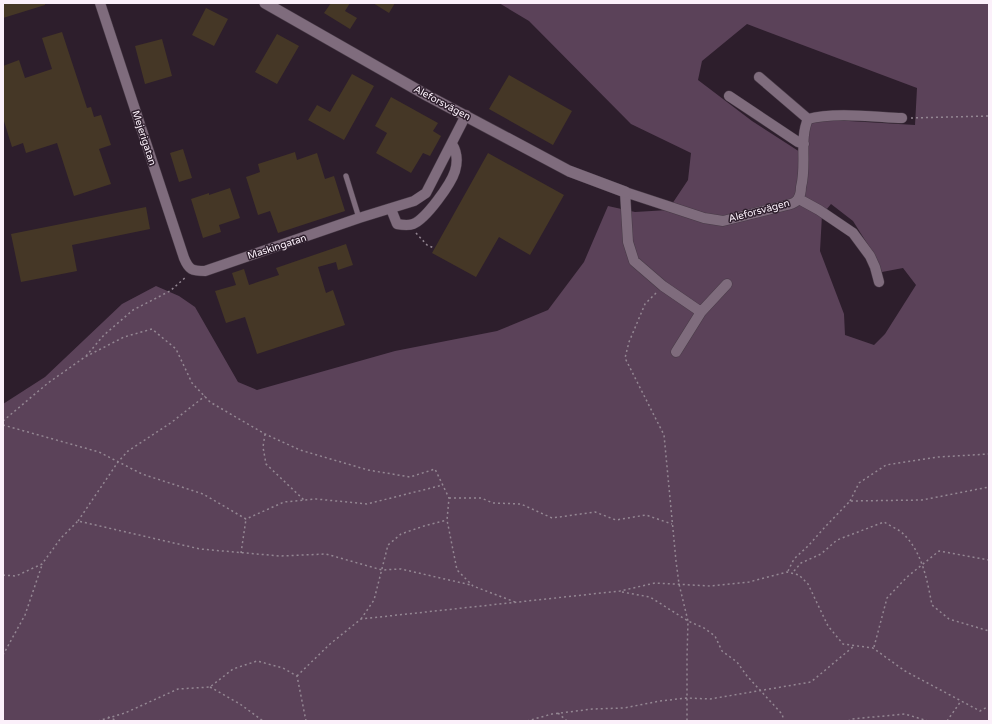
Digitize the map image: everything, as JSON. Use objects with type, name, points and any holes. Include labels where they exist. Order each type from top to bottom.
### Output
[{"type":"street","name":"Mejerigatan","points":[[100,3],[184,258],[188,266],[194,271]]},
{"type":"street","name":"Aleforsvägen","points":[[271,5],[332,42],[569,170],[625,192],[704,218],[723,221],[787,205],[799,199],[804,177],[804,134],[805,125],[808,119]]},
{"type":"street","points":[[759,77],[808,119],[816,117],[854,116],[902,118]]},
{"type":"street","points":[[729,96],[798,142],[804,144]]},
{"type":"street","name":"Maskingatan","points":[[194,271],[205,271],[359,218],[414,201],[426,193],[466,115]]},
{"type":"street","points":[[391,209],[397,224],[413,224],[433,206],[455,172],[457,158],[456,150],[452,144]]},
{"type":"street","points":[[625,192],[628,242],[634,260],[663,286],[702,312]]},
{"type":"street","points":[[799,199],[819,210],[853,233],[870,256],[879,282]]},
{"type":"street","points":[[676,352],[702,312],[727,284]]},
{"type":"lane","points":[[346,176],[359,218]]},
{"type":"path","points":[[902,118],[989,116]]},
{"type":"path","points":[[413,224],[416,233],[422,240],[434,248]]},
{"type":"path","points":[[85,357],[104,335],[133,310],[170,291],[194,271]]},
{"type":"path","points":[[663,286],[645,304],[629,342],[625,358],[664,435],[676,561],[679,584],[688,621],[687,721]]},
{"type":"path","points":[[3,421],[48,383],[85,357],[124,337],[152,329],[176,349],[192,383],[210,402],[265,434],[300,450],[368,470],[410,477],[435,469],[449,498],[447,520],[457,570],[473,586]]},
{"type":"path","points":[[3,655],[25,615],[42,564],[60,538],[78,521],[118,462],[128,451],[172,422],[205,396]]},
{"type":"path","points":[[3,425],[99,452],[142,474],[202,494],[246,520]]},
{"type":"path","points":[[265,434],[263,447],[266,464],[304,500]]},
{"type":"path","points":[[787,572],[794,559],[850,501],[859,483],[886,465],[938,457],[989,454]]},
{"type":"path","points":[[246,520],[284,502],[316,499],[367,504],[443,485]]},
{"type":"path","points":[[850,501],[922,500],[989,487]]},
{"type":"path","points":[[449,498],[481,498],[493,503],[521,504],[552,518],[595,512],[616,520],[646,515],[672,524]]},
{"type":"path","points":[[241,553],[246,520]]},
{"type":"path","points":[[297,676],[330,644],[361,619],[374,600],[388,545],[401,534],[447,520]]},
{"type":"path","points":[[78,521],[200,550],[280,556],[326,554],[382,570],[401,569],[473,586],[517,602]]},
{"type":"path","points":[[793,572],[801,563],[821,554],[837,540],[884,522],[900,532],[916,550],[926,576],[932,605],[950,619],[989,631]]},
{"type":"path","points":[[873,648],[887,598],[907,577],[939,551],[989,560]]},
{"type":"path","points":[[3,575],[16,576],[42,564]]},
{"type":"path","points":[[361,619],[620,591],[655,583],[710,586],[749,582],[787,572],[793,572],[799,575],[808,584],[828,626],[842,644],[873,648],[906,671],[980,711],[989,706]]},
{"type":"path","points":[[620,591],[650,597],[688,621],[704,628],[715,636],[722,651],[738,662],[747,676],[782,714],[784,721]]},
{"type":"path","points":[[527,721],[558,714],[592,709],[624,708],[660,701],[687,698],[710,698],[811,682],[854,646]]},
{"type":"path","points":[[210,687],[233,669],[257,661],[283,668],[297,676],[306,721]]},
{"type":"path","points":[[98,721],[125,713],[178,689],[210,687],[240,704],[263,721]]},
{"type":"path","points":[[947,721],[961,701]]},
{"type":"path","points":[[558,714],[567,721]]},
{"type":"path","points":[[848,721],[852,719],[906,714],[928,721]]},
{"type":"path","points":[[108,717],[118,721]]},
{"type":"shaded area","points":[[499,3],[989,3],[989,721],[3,721],[3,404],[45,377],[122,304],[156,286],[179,296],[195,307],[238,382],[257,390],[395,351],[497,331],[548,310],[584,262],[608,206],[635,212],[668,210],[688,180],[691,153],[631,124],[529,21]],"holes":[[[747,24],[917,88],[915,125],[816,119],[801,127],[800,152],[752,121],[698,80],[702,61]],[[831,204],[853,221],[875,256],[882,272],[903,268],[916,285],[885,334],[874,345],[845,335],[844,314],[820,251],[822,215]]]},
{"type":"building","points":[[3,3],[45,3],[45,5],[3,18]]},
{"type":"building","points":[[331,3],[350,3],[345,11],[357,18],[350,29],[324,13]]},
{"type":"building","points":[[373,3],[395,3],[389,13]]},
{"type":"building","points":[[206,8],[228,19],[214,46],[192,35]]},
{"type":"building","points":[[62,32],[87,108],[91,107],[94,117],[101,115],[111,145],[99,149],[111,184],[74,196],[57,143],[26,153],[23,143],[12,147],[3,118],[3,66],[19,60],[25,78],[52,69],[42,38]]},
{"type":"building","points":[[277,34],[299,46],[277,84],[255,72]]},
{"type":"building","points":[[162,39],[172,76],[145,84],[135,46]]},
{"type":"building","points":[[352,74],[374,86],[344,140],[308,120],[317,105],[330,112]]},
{"type":"building","points":[[509,75],[572,111],[553,145],[489,109]]},
{"type":"building","points":[[391,97],[438,123],[433,131],[441,136],[430,156],[423,153],[411,173],[376,153],[387,133],[375,126]]},
{"type":"building","points":[[183,149],[192,178],[179,182],[170,153]]},
{"type":"building","points":[[295,152],[297,160],[317,153],[325,179],[334,176],[345,211],[278,233],[270,211],[258,215],[246,177],[260,172],[258,164]]},
{"type":"building","points":[[488,153],[564,195],[530,255],[499,237],[476,277],[432,253]]},
{"type":"building","points":[[230,188],[240,218],[219,225],[221,232],[203,238],[191,199]]},
{"type":"building","points":[[146,207],[150,229],[72,245],[77,271],[21,282],[11,234]]},
{"type":"building","points":[[346,244],[353,265],[338,270],[336,262],[318,267],[326,293],[333,290],[345,325],[257,354],[245,317],[226,323],[215,291],[236,285],[232,273],[244,269],[249,285],[279,275],[276,268]]}]
